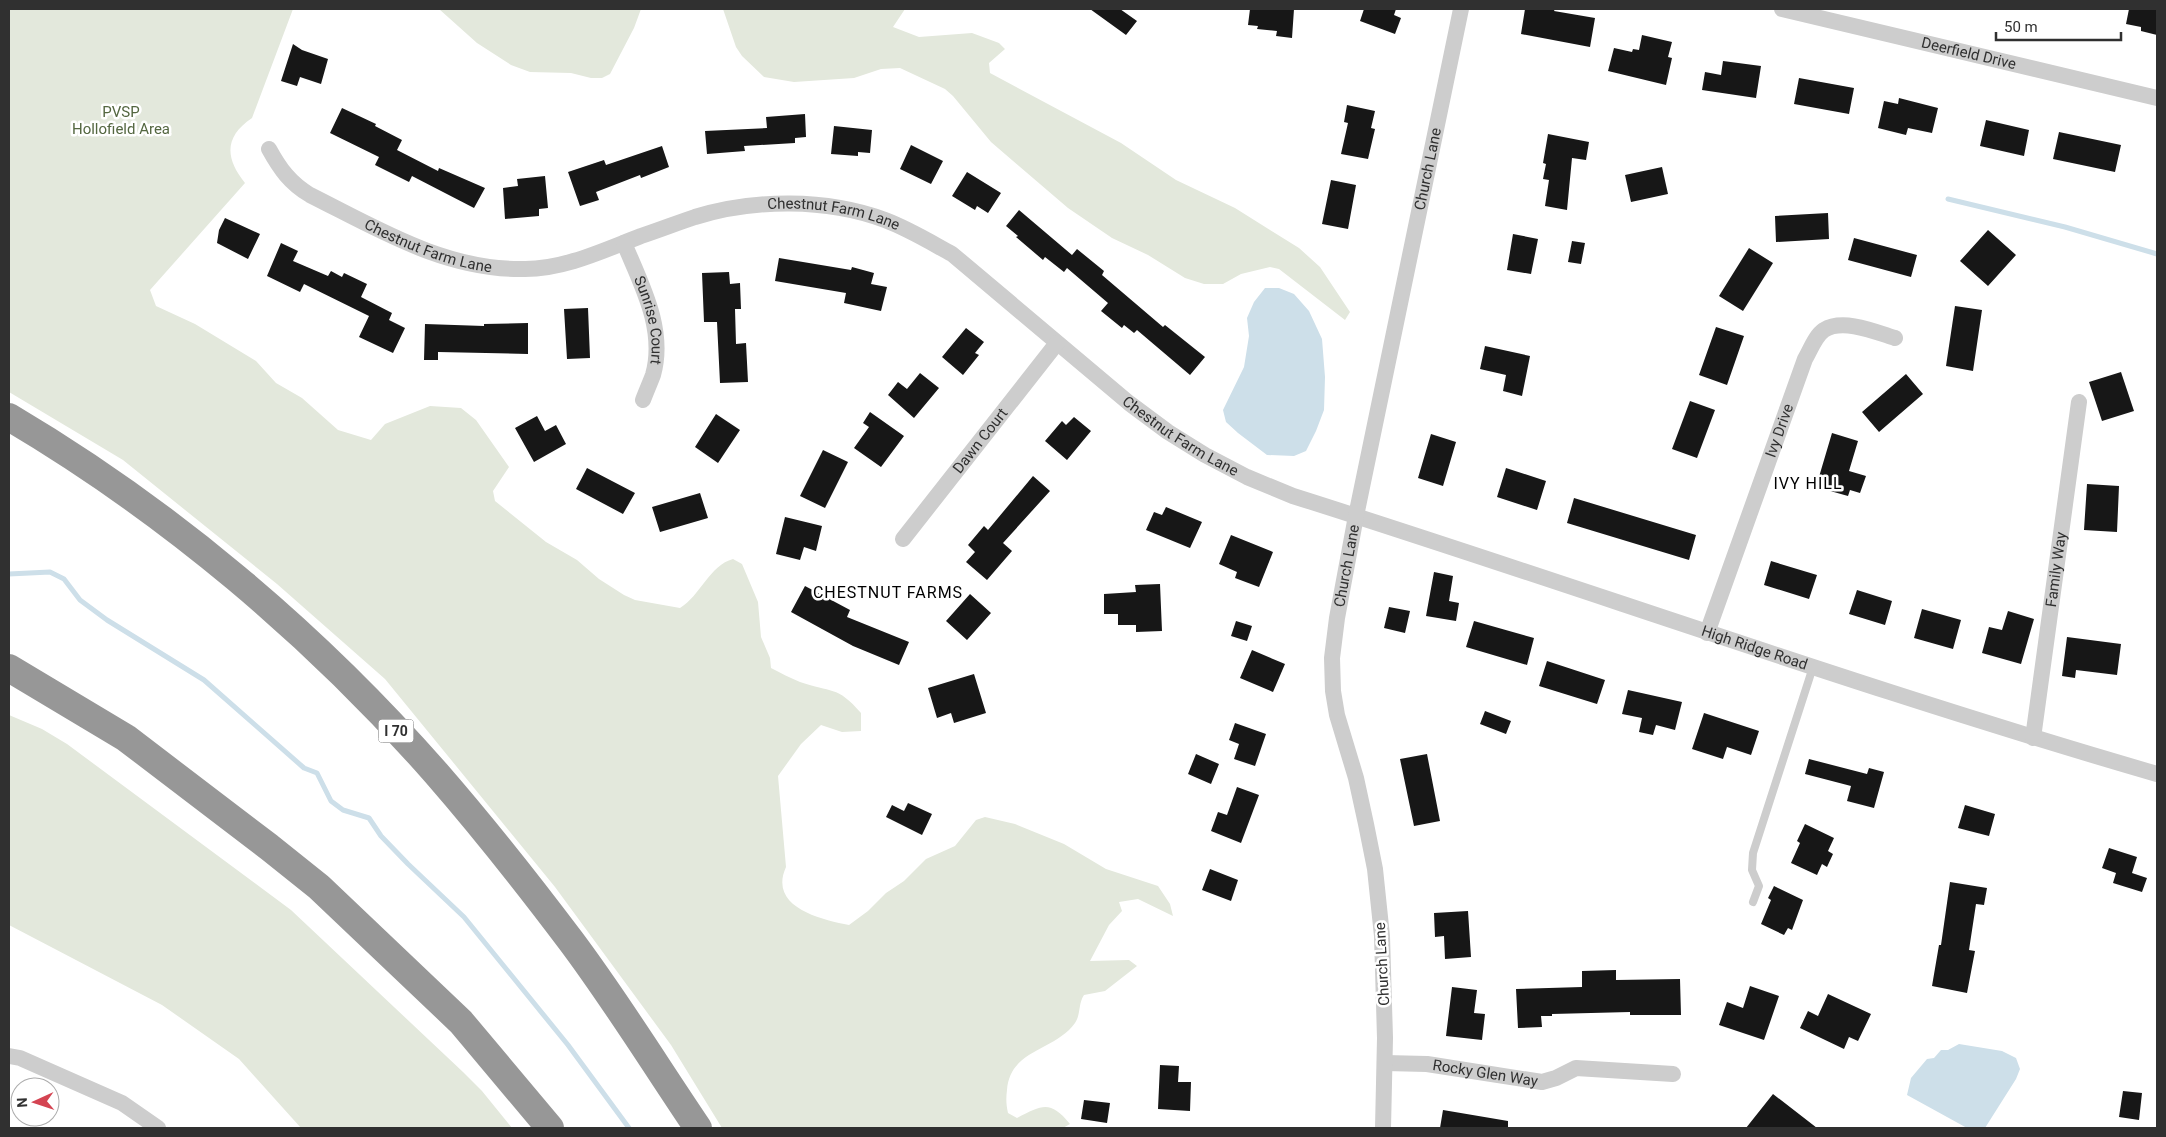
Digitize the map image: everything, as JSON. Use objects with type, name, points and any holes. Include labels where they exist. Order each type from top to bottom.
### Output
[{"type":"highway","name":"I 70","points":[[9,418],[64,450],[187,539],[267,605],[322,655],[377,710],[435,772],[572,943],[698,1128]]},
{"type":"highway","points":[[9,668],[126,738],[269,847],[319,888],[461,1022],[550,1128]]},
{"type":"street","name":"Church Lane","points":[[1383,1128],[1385,1063],[1382,936],[1375,869],[1356,778],[1333,691],[1332,658],[1337,618],[1356,516],[1461,9]]},
{"type":"street","name":"Deerfield Drive","points":[[1782,9],[2157,98]]},
{"type":"street","name":"Chestnut Farm Lane","points":[[269,149],[281,171],[296,186],[310,195],[415,247],[470,264],[526,270],[556,266],[695,217],[768,204],[806,205],[843,209],[884,220],[920,236],[952,254],[1129,403],[1205,456],[1247,478],[1293,496],[1356,516]]},
{"type":"street","name":"Sunrise Court","points":[[624,243],[649,304],[656,328],[653,374],[643,400]]},
{"type":"street","name":"Ivy Drive","points":[[1707,633],[1805,359],[1815,341],[1823,330],[1851,326],[1866,328],[1895,338]]},
{"type":"street","name":"Dawn Court","points":[[903,539],[1057,343]]},
{"type":"street","name":"Family Way","points":[[2033,738],[2079,402]]},
{"type":"street","name":"High Ridge Road","points":[[1356,516],[1707,633],[2033,738],[2157,774]]},
{"type":"street","points":[[9,1056],[20,1058],[122,1103],[158,1128]]},
{"type":"street","name":"Rocky Glen Way","points":[[1385,1063],[1427,1064],[1542,1082],[1556,1078],[1576,1068],[1673,1074]]},
{"type":"lane","points":[[1753,902],[1759,886],[1752,870],[1753,853],[1813,667]]},
{"type":"green space","name":"PVSP Hollofield Area","points":[[9,9],[293,9],[252,118],[243,125],[232,140],[231,156],[238,174],[245,183],[150,290],[156,306],[195,324],[256,361],[276,383],[302,398],[338,430],[371,440],[385,424],[430,406],[461,408],[476,420],[509,467],[493,491],[495,501],[546,542],[577,560],[599,579],[635,600],[680,608],[687,603],[711,574],[725,562],[733,559],[742,564],[758,602],[761,637],[770,658],[771,668],[800,682],[839,694],[853,704],[861,713],[861,731],[842,732],[821,725],[801,744],[778,776],[786,867],[782,881],[784,892],[790,901],[800,909],[824,919],[849,925],[868,911],[886,893],[904,881],[926,859],[955,846],[976,820],[985,817],[1015,824],[1064,844],[1106,869],[1158,886],[1170,904],[1173,916],[1138,899],[1119,902],[1122,911],[1109,925],[1090,961],[1129,960],[1137,966],[1105,991],[1084,995],[1075,1023],[1056,1040],[1025,1058],[1016,1066],[1010,1076],[1006,1096],[1008,1113],[1017,1118],[1033,1110],[1046,1107],[1057,1111],[1070,1124],[1063,1128],[722,1128],[671,1045],[555,887],[385,679],[277,584],[123,460],[9,392]]},
{"type":"green space","points":[[439,9],[641,9],[634,28],[610,74],[602,78],[591,78],[571,73],[530,72],[511,65],[477,43]]},
{"type":"green space","points":[[723,9],[905,9],[893,27],[919,37],[972,33],[999,43],[1005,49],[989,63],[990,73],[1121,143],[1176,180],[1235,208],[1299,248],[1320,267],[1350,312],[1345,320],[1279,269],[1270,267],[1241,274],[1223,284],[1204,284],[1185,278],[1148,255],[1112,238],[1068,208],[991,142],[945,89],[900,68],[881,69],[854,78],[794,82],[764,77],[742,56],[736,47]]},
{"type":"green space","points":[[9,715],[42,729],[67,744],[291,910],[463,1072],[482,1091],[512,1128],[301,1128],[239,1059],[162,1005],[9,925]]},
{"type":"water","points":[[1265,288],[1279,288],[1294,294],[1309,311],[1322,339],[1325,377],[1324,410],[1306,451],[1294,456],[1267,455],[1226,422],[1223,410],[1244,367],[1249,336],[1247,318],[1254,302]]},
{"type":"water","points":[[1959,1044],[2002,1051],[2016,1058],[2020,1069],[2016,1079],[1985,1128],[1967,1128],[1907,1095],[1911,1078],[1927,1059],[1934,1058],[1941,1050],[1948,1050]]},
{"type":"building","points":[[1090,9],[1120,9],[1137,21],[1126,35]]},
{"type":"building","points":[[1250,9],[1294,9],[1292,38],[1276,36],[1277,31],[1257,29],[1258,26],[1248,25]]},
{"type":"building","points":[[1364,9],[1396,9],[1394,15],[1401,18],[1395,34],[1360,21]]},
{"type":"building","points":[[1525,9],[1555,9],[1554,11],[1595,18],[1590,47],[1521,34]]},
{"type":"building","points":[[2129,9],[2157,9],[2157,35],[2141,31],[2141,27],[2126,24]]},
{"type":"building","points":[[1642,35],[1672,42],[1668,57],[1672,58],[1666,85],[1608,71],[1614,48],[1632,52],[1633,49],[1639,50]]},
{"type":"building","points":[[293,44],[302,50],[328,59],[321,84],[300,77],[297,86],[281,81]]},
{"type":"building","points":[[1723,61],[1761,66],[1756,98],[1702,90],[1705,72],[1721,75]]},
{"type":"building","points":[[1799,78],[1854,88],[1849,114],[1794,104]]},
{"type":"building","points":[[1899,98],[1938,108],[1932,133],[1908,128],[1906,135],[1878,128],[1884,101],[1898,104]]},
{"type":"building","points":[[1347,105],[1375,111],[1371,128],[1375,129],[1368,159],[1341,154],[1348,123],[1344,122]]},
{"type":"building","points":[[342,108],[376,124],[375,126],[402,140],[397,150],[438,171],[439,168],[485,188],[474,208],[412,176],[409,182],[375,165],[379,157],[330,133]]},
{"type":"building","points":[[805,114],[806,137],[795,138],[795,143],[744,146],[745,151],[707,154],[705,131],[767,128],[766,117]]},
{"type":"building","points":[[1986,120],[2029,130],[2024,156],[1980,146]]},
{"type":"building","points":[[834,126],[872,130],[870,153],[858,152],[858,156],[831,154]]},
{"type":"building","points":[[2059,132],[2121,145],[2115,172],[2053,159]]},
{"type":"building","points":[[1548,134],[1589,142],[1586,160],[1572,158],[1567,210],[1545,206],[1549,180],[1543,179],[1546,164],[1543,163]]},
{"type":"building","points":[[911,145],[943,161],[931,184],[900,169]]},
{"type":"building","points":[[662,146],[669,167],[641,178],[640,175],[596,192],[599,200],[580,206],[568,172],[604,160],[606,165]]},
{"type":"building","points":[[1662,167],[1668,194],[1631,202],[1625,175]]},
{"type":"building","points":[[967,172],[1001,193],[988,213],[977,206],[975,210],[952,196]]},
{"type":"building","points":[[545,176],[548,208],[539,209],[539,216],[505,219],[503,188],[518,186],[517,179]]},
{"type":"building","points":[[1331,180],[1356,185],[1348,229],[1322,224]]},
{"type":"building","points":[[1019,210],[1072,255],[1077,249],[1104,271],[1102,275],[1163,327],[1165,325],[1205,357],[1190,375],[1137,330],[1134,333],[1124,325],[1122,328],[1101,311],[1108,303],[1067,268],[1064,272],[1045,257],[1043,260],[1016,237],[1018,236],[1006,226]]},
{"type":"building","points":[[1828,213],[1829,239],[1776,242],[1775,216]]},
{"type":"building","points":[[225,218],[260,234],[248,259],[217,243],[219,230]]},
{"type":"building","points":[[1988,230],[2016,255],[1988,286],[1960,261]]},
{"type":"building","points":[[1513,234],[1538,239],[1531,274],[1507,270]]},
{"type":"building","points":[[1854,238],[1917,255],[1911,277],[1848,260]]},
{"type":"building","points":[[1572,241],[1585,243],[1581,264],[1568,262]]},
{"type":"building","points":[[281,243],[298,251],[293,261],[328,276],[331,271],[342,277],[344,273],[367,284],[361,297],[392,313],[389,320],[405,328],[393,353],[359,337],[369,316],[304,284],[300,292],[267,276]]},
{"type":"building","points":[[1749,248],[1773,263],[1743,311],[1719,296]]},
{"type":"building","points":[[779,258],[851,270],[852,267],[874,273],[871,284],[887,287],[881,311],[844,303],[846,293],[775,281]]},
{"type":"building","points":[[729,272],[730,284],[740,283],[741,309],[735,309],[736,344],[746,343],[748,382],[720,383],[717,322],[704,322],[702,273]]},
{"type":"building","points":[[1955,306],[1982,310],[1973,371],[1946,366]]},
{"type":"building","points":[[588,308],[590,358],[567,359],[564,309]]},
{"type":"building","points":[[528,323],[528,354],[438,352],[438,360],[424,360],[425,324],[484,326],[484,324]]},
{"type":"building","points":[[1716,327],[1744,336],[1727,385],[1699,375]]},
{"type":"building","points":[[966,328],[984,342],[975,353],[979,355],[963,375],[942,357]]},
{"type":"building","points":[[1485,346],[1530,356],[1522,396],[1503,391],[1506,375],[1480,369]]},
{"type":"building","points":[[2121,372],[2134,411],[2102,421],[2089,382]]},
{"type":"building","points":[[920,373],[939,388],[914,418],[888,395],[898,382],[907,389]]},
{"type":"building","points":[[1906,374],[1923,394],[1879,432],[1862,412]]},
{"type":"building","points":[[1690,401],[1715,410],[1697,458],[1672,449]]},
{"type":"building","points":[[870,412],[904,436],[881,467],[854,448],[869,427],[863,423]]},
{"type":"building","points":[[716,414],[740,430],[718,463],[695,447]]},
{"type":"building","points":[[537,416],[545,431],[556,425],[566,444],[534,462],[515,428]]},
{"type":"building","points":[[1074,417],[1091,431],[1067,460],[1045,441],[1062,421],[1066,425]]},
{"type":"building","points":[[1832,433],[1858,441],[1849,471],[1866,476],[1860,493],[1850,490],[1848,496],[1816,487]]},
{"type":"building","points":[[1431,434],[1456,442],[1443,486],[1418,478]]},
{"type":"building","points":[[823,450],[848,462],[825,508],[800,496]]},
{"type":"building","points":[[587,468],[635,493],[623,514],[576,489]]},
{"type":"building","points":[[1506,468],[1546,481],[1537,510],[1497,497]]},
{"type":"building","points":[[1033,476],[1050,491],[1003,543],[1012,551],[987,580],[966,562],[975,552],[968,545],[984,526],[988,530]]},
{"type":"building","points":[[2087,484],[2119,486],[2117,532],[2084,530]]},
{"type":"building","points":[[700,493],[708,518],[660,532],[652,507]]},
{"type":"building","points":[[1574,498],[1696,535],[1689,560],[1567,523]]},
{"type":"building","points":[[1166,507],[1202,522],[1190,548],[1146,530],[1154,512],[1162,515]]},
{"type":"building","points":[[785,517],[822,526],[816,551],[804,547],[800,560],[776,554]]},
{"type":"building","points":[[1231,535],[1273,552],[1259,587],[1235,578],[1237,572],[1219,564]]},
{"type":"building","points":[[1771,561],[1817,575],[1809,599],[1764,585]]},
{"type":"building","points":[[1434,572],[1453,576],[1449,601],[1459,603],[1456,621],[1426,616]]},
{"type":"building","points":[[1160,584],[1162,631],[1136,632],[1136,625],[1118,625],[1118,614],[1104,614],[1104,594],[1136,592],[1135,585]]},
{"type":"building","points":[[805,586],[850,610],[847,617],[909,642],[899,665],[853,646],[791,612]]},
{"type":"building","points":[[1857,590],[1892,601],[1885,625],[1849,614]]},
{"type":"building","points":[[970,594],[991,613],[967,640],[946,621]]},
{"type":"building","points":[[1389,607],[1410,611],[1405,633],[1384,628]]},
{"type":"building","points":[[1922,609],[1961,620],[1953,649],[1914,638]]},
{"type":"building","points":[[2008,611],[2034,619],[2021,664],[1982,653],[1989,627],[2002,630]]},
{"type":"building","points":[[1236,621],[1252,626],[1247,641],[1231,636]]},
{"type":"building","points":[[1474,621],[1534,638],[1527,665],[1466,647]]},
{"type":"building","points":[[2067,637],[2121,644],[2117,675],[2076,670],[2075,678],[2062,676]]},
{"type":"building","points":[[1252,650],[1285,664],[1273,692],[1240,678]]},
{"type":"building","points":[[1547,661],[1605,680],[1597,704],[1539,686]]},
{"type":"building","points":[[974,674],[986,713],[954,723],[951,713],[937,718],[928,688]]},
{"type":"building","points":[[1628,690],[1682,702],[1675,730],[1656,725],[1653,735],[1639,732],[1642,718],[1622,714]]},
{"type":"building","points":[[1485,711],[1511,721],[1506,734],[1480,724]]},
{"type":"building","points":[[1704,713],[1759,731],[1751,755],[1727,747],[1723,759],[1692,749]]},
{"type":"building","points":[[1235,723],[1266,734],[1255,766],[1234,759],[1239,744],[1229,740]]},
{"type":"building","points":[[1196,754],[1219,764],[1211,784],[1188,774]]},
{"type":"building","points":[[1427,754],[1440,821],[1414,826],[1400,759]]},
{"type":"building","points":[[1809,759],[1867,774],[1869,768],[1884,772],[1874,808],[1847,801],[1851,786],[1805,774]]},
{"type":"building","points":[[1237,787],[1259,795],[1241,843],[1211,831],[1218,812],[1227,815]]},
{"type":"building","points":[[908,803],[932,814],[922,835],[886,817],[892,805],[904,811]]},
{"type":"building","points":[[1965,805],[1995,814],[1989,836],[1958,828]]},
{"type":"building","points":[[1805,824],[1834,838],[1828,851],[1833,854],[1827,867],[1822,864],[1817,875],[1791,863],[1800,843],[1797,841]]},
{"type":"building","points":[[2109,848],[2137,857],[2132,873],[2147,878],[2142,892],[2113,883],[2116,873],[2102,868]]},
{"type":"building","points":[[1210,869],[1238,880],[1231,901],[1202,890]]},
{"type":"building","points":[[1950,882],[1987,888],[1984,905],[1976,904],[1969,950],[1975,951],[1967,993],[1932,986],[1939,945],[1941,945]]},
{"type":"building","points":[[1774,886],[1803,900],[1792,930],[1788,928],[1784,935],[1761,924],[1771,900],[1768,898]]},
{"type":"building","points":[[1468,911],[1471,957],[1445,959],[1444,936],[1435,937],[1434,913]]},
{"type":"building","points":[[1616,970],[1616,980],[1680,979],[1681,1015],[1630,1015],[1630,1012],[1552,1014],[1552,1016],[1541,1016],[1542,1027],[1518,1028],[1516,989],[1582,987],[1582,971]]},
{"type":"building","points":[[1750,986],[1779,996],[1764,1040],[1719,1025],[1727,1002],[1743,1008]]},
{"type":"building","points":[[1452,987],[1477,990],[1474,1013],[1485,1014],[1482,1040],[1446,1036]]},
{"type":"building","points":[[1828,994],[1871,1014],[1858,1041],[1849,1037],[1844,1049],[1800,1028],[1808,1011],[1818,1016]]},
{"type":"building","points":[[1160,1065],[1179,1066],[1178,1082],[1191,1082],[1190,1111],[1158,1109]]},
{"type":"building","points":[[2123,1091],[2142,1093],[2139,1120],[2119,1117]]},
{"type":"building","points":[[1773,1094],[1817,1128],[1746,1128]]},
{"type":"building","points":[[1084,1100],[1110,1103],[1107,1123],[1081,1119]]},
{"type":"building","points":[[1443,1110],[1508,1121],[1508,1128],[1440,1128]]},
{"type":"waterway","points":[[1948,199],[2065,227],[2157,254]]},
{"type":"waterway","points":[[9,574],[50,572],[64,579],[80,600],[107,620],[204,680],[304,768],[317,773],[331,801],[343,810],[369,818],[381,836],[464,917],[568,1045],[629,1128]]},
{"type":"district","name":"IVY HILL","points":[[1808,483]]},
{"type":"district","name":"CHESTNUT FARMS","points":[[888,592]]}]
